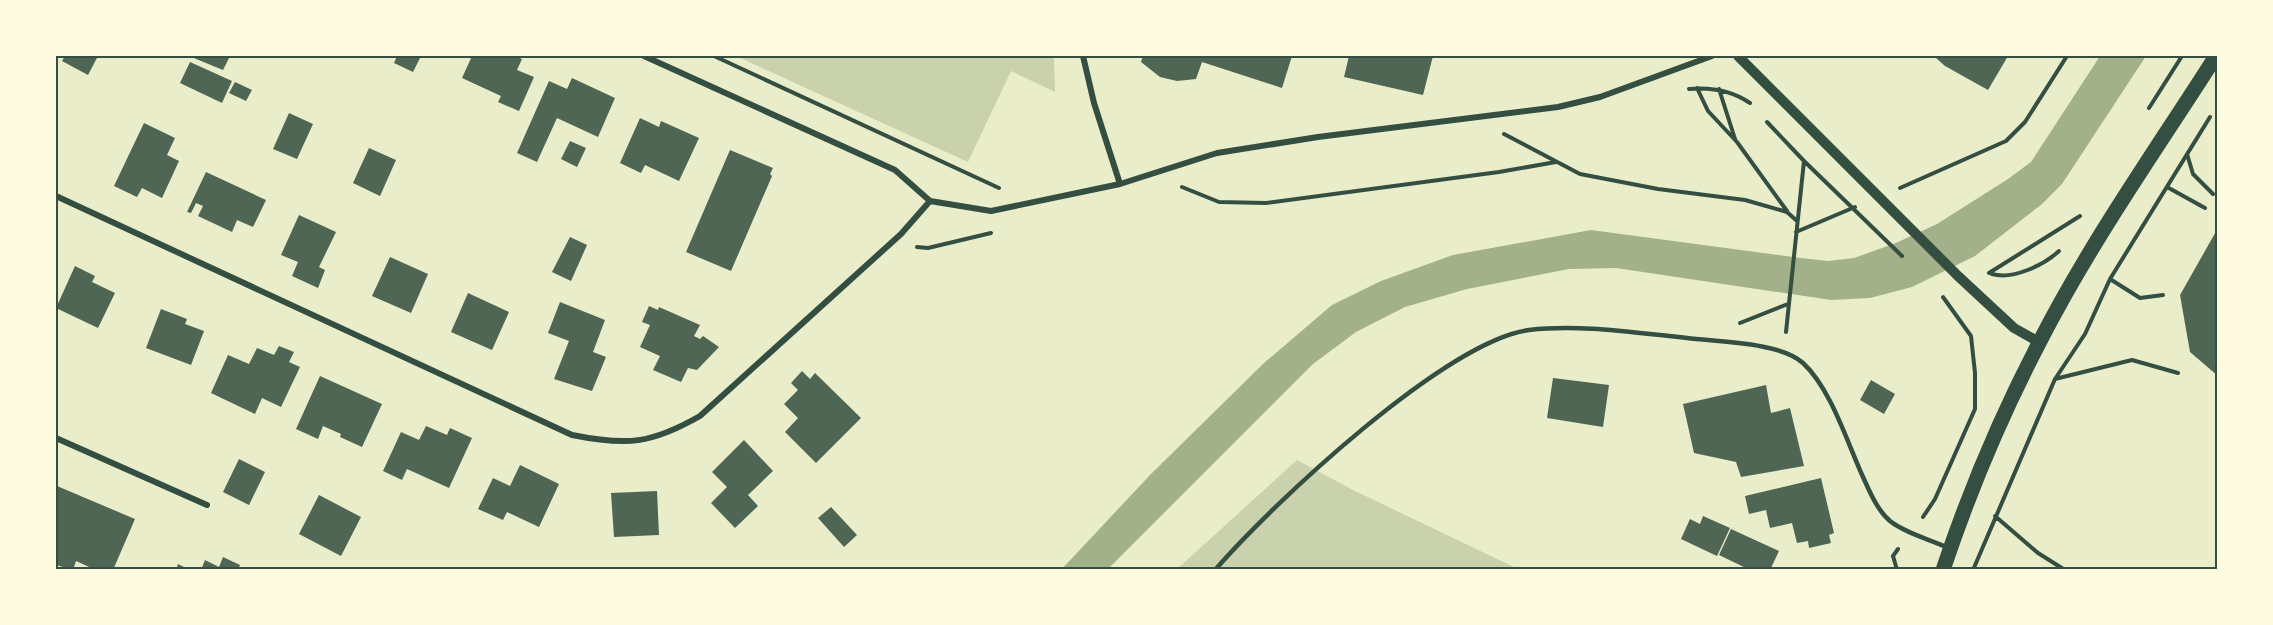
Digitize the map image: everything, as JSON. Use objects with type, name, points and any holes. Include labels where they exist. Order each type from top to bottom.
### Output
[{"type":"main road","points":[[1943,570],[1992,442],[2039,342],[2095,246],[2216,56]]},
{"type":"street","points":[[644,56],[896,170],[930,201],[991,210],[1120,184],[1217,153],[1318,137],[1558,107],[1600,97],[1712,56]]},
{"type":"street","points":[[1083,56],[1094,103],[1120,184]]},
{"type":"street","points":[[1738,56],[1958,276],[2014,328],[2039,342]]},
{"type":"street","points":[[56,196],[572,435],[603,441],[636,442],[668,434],[700,416],[901,234],[930,201]]},
{"type":"street","points":[[56,438],[207,505]]},
{"type":"lane","points":[[1215,570],[1290,495],[1401,399],[1495,339],[1529,330],[1611,330],[1784,351],[1802,362],[1819,380],[1873,499],[1890,521],[1950,549]]},
{"type":"path","points":[[714,56],[1003,189]]},
{"type":"path","points":[[1900,188],[2006,141],[2025,122],[2067,56]]},
{"type":"path","points":[[2144,116],[2182,56]]},
{"type":"path","points":[[1696,88],[1708,111],[1737,142],[1787,212],[1798,222]]},
{"type":"path","points":[[1685,89],[1719,89],[1737,94],[1757,111]]},
{"type":"path","points":[[1719,89],[1737,142]]},
{"type":"path","points":[[1973,570],[2055,379],[2085,334],[2110,279],[2211,114]]},
{"type":"path","points":[[1765,119],[1890,245]]},
{"type":"path","points":[[1510,131],[1501,133],[1580,174],[1658,189],[1745,200],[1787,212]]},
{"type":"path","points":[[2187,154],[2193,174],[2213,194]]},
{"type":"path","points":[[1784,351],[1804,160]]},
{"type":"path","points":[[1190,182],[1180,186],[1202,197],[1219,202],[1266,203],[1499,172],[1556,162]]},
{"type":"path","points":[[2167,187],[2205,208]]},
{"type":"path","points":[[1796,232],[1876,196]]},
{"type":"path","points":[[2074,226],[2087,206]]},
{"type":"path","points":[[1988,273],[2080,216]]},
{"type":"path","points":[[901,234],[919,248],[928,248],[995,232]]},
{"type":"path","points":[[1980,265],[1988,273],[1998,276],[2036,266],[2058,253],[2063,244]]},
{"type":"path","points":[[2110,279],[2140,298],[2163,296]]},
{"type":"path","points":[[1897,570],[1893,556],[1935,499],[1975,409],[1975,373],[1971,336],[1941,294]]},
{"type":"path","points":[[1724,342],[1743,320],[1768,313],[1789,303]]},
{"type":"path","points":[[2055,379],[2132,360],[2178,373]]},
{"type":"path","points":[[1995,516],[2038,553],[2065,570]]},
{"type":"shaded area","points":[[736,56],[1054,56],[1055,92],[1011,71],[968,162]]},
{"type":"shaded area","points":[[2100,56],[2146,56],[2062,184],[2042,204],[1975,256],[1912,287],[1870,298],[1831,300],[1616,268],[1569,269],[1467,289],[1405,307],[1356,332],[1313,364],[1108,569],[1061,570],[1150,475],[1264,363],[1332,305],[1381,281],[1453,255],[1591,230],[1828,261],[1854,258],[1896,243],[1937,224],[2031,162]]},
{"type":"shaded area","points":[[1297,460],[1353,490],[1518,569],[1176,570]]},
{"type":"building","points":[[65,56],[98,56],[88,75],[62,61]]},
{"type":"building","points":[[189,56],[230,56],[223,70]]},
{"type":"building","points":[[397,56],[421,56],[413,72],[394,63]]},
{"type":"building","points":[[472,56],[514,56],[522,59],[517,70],[534,77],[519,111],[498,102],[501,96],[462,78]]},
{"type":"building","points":[[1143,56],[1292,56],[1282,88],[1202,62],[1196,79],[1177,81],[1160,77],[1141,62]]},
{"type":"building","points":[[1349,56],[1433,56],[1423,95],[1344,77]]},
{"type":"building","points":[[1937,56],[2008,56],[1988,90],[1945,66],[1936,58]]},
{"type":"building","points":[[190,62],[232,81],[222,103],[180,83]]},
{"type":"building","points":[[572,78],[615,98],[598,137],[557,118],[537,162],[517,153],[549,81],[567,89]]},
{"type":"building","points":[[235,82],[252,90],[246,101],[229,93]]},
{"type":"building","points":[[289,113],[313,124],[297,159],[273,149]]},
{"type":"building","points":[[640,118],[659,127],[661,121],[699,138],[679,181],[645,165],[641,173],[620,163]]},
{"type":"building","points":[[144,123],[175,138],[167,155],[179,161],[162,198],[142,188],[137,197],[114,186]]},
{"type":"building","points":[[570,141],[586,148],[577,167],[561,159]]},
{"type":"building","points":[[369,148],[396,160],[380,196],[353,183]]},
{"type":"building","points":[[730,150],[773,168],[770,174],[772,176],[731,271],[686,252]]},
{"type":"building","points":[[206,172],[266,200],[253,227],[237,220],[232,232],[198,216],[203,206],[196,203],[191,213],[187,212]]},
{"type":"building","points":[[299,215],[336,232],[319,267],[325,270],[318,288],[292,276],[298,262],[281,255]]},
{"type":"building","points":[[2218,228],[2218,376],[2190,352],[2180,295]]},
{"type":"building","points":[[570,237],[587,245],[571,281],[552,272]]},
{"type":"building","points":[[390,257],[428,274],[411,313],[372,296]]},
{"type":"building","points":[[75,266],[95,276],[92,282],[115,293],[98,328],[56,308]]},
{"type":"building","points":[[468,293],[509,312],[492,350],[451,332]]},
{"type":"building","points":[[560,302],[605,320],[593,352],[606,357],[592,391],[554,379],[569,341],[548,333]]},
{"type":"building","points":[[649,306],[658,310],[659,307],[700,325],[694,336],[700,339],[703,336],[719,347],[697,370],[688,368],[681,382],[653,370],[660,356],[640,347],[650,325],[642,322]]},
{"type":"building","points":[[161,309],[187,319],[185,324],[204,331],[191,365],[146,348]]},
{"type":"building","points":[[279,346],[294,352],[289,362],[300,367],[281,407],[262,398],[255,414],[211,393],[228,355],[249,364],[257,348],[274,355]]},
{"type":"building","points":[[802,371],[810,379],[815,373],[861,418],[816,463],[785,432],[798,418],[784,404],[798,390],[791,383]]},
{"type":"building","points":[[320,376],[382,404],[362,447],[323,426],[318,439],[296,429]]},
{"type":"building","points":[[1553,378],[1609,385],[1603,427],[1547,418]]},
{"type":"building","points":[[1871,380],[1895,394],[1884,414],[1860,400]]},
{"type":"building","points":[[1766,385],[1771,413],[1790,408],[1804,466],[1741,477],[1736,462],[1694,453],[1683,404]]},
{"type":"building","points":[[426,426],[447,435],[450,428],[472,438],[449,488],[407,469],[402,480],[383,471],[401,432],[419,440]]},
{"type":"building","points":[[744,440],[773,471],[748,495],[758,506],[735,528],[711,503],[727,487],[712,472]]},
{"type":"building","points":[[239,459],[265,472],[249,505],[223,492]]},
{"type":"building","points":[[520,465],[559,484],[539,527],[507,512],[503,520],[478,509],[493,478],[510,486]]},
{"type":"building","points":[[1821,478],[1834,533],[1829,535],[1831,543],[1809,548],[1808,541],[1797,543],[1792,523],[1770,528],[1766,510],[1749,514],[1745,496]]},
{"type":"building","points":[[57,486],[135,519],[113,570],[96,570],[76,561],[73,570],[56,565]]},
{"type":"building","points":[[657,491],[659,535],[614,537],[611,493]]},
{"type":"building","points":[[319,495],[361,517],[341,556],[299,534]]},
{"type":"building","points":[[831,507],[857,535],[844,547],[818,518]]},
{"type":"building","points":[[1703,516],[1730,528],[1717,556],[1681,539],[1690,519],[1700,524]]},
{"type":"building","points":[[1731,529],[1779,551],[1770,570],[1750,570],[1719,555]]},
{"type":"building","points":[[223,557],[240,565],[238,570],[201,570],[205,560],[219,567]]},
{"type":"building","points":[[178,564],[190,570],[176,570]]}]
